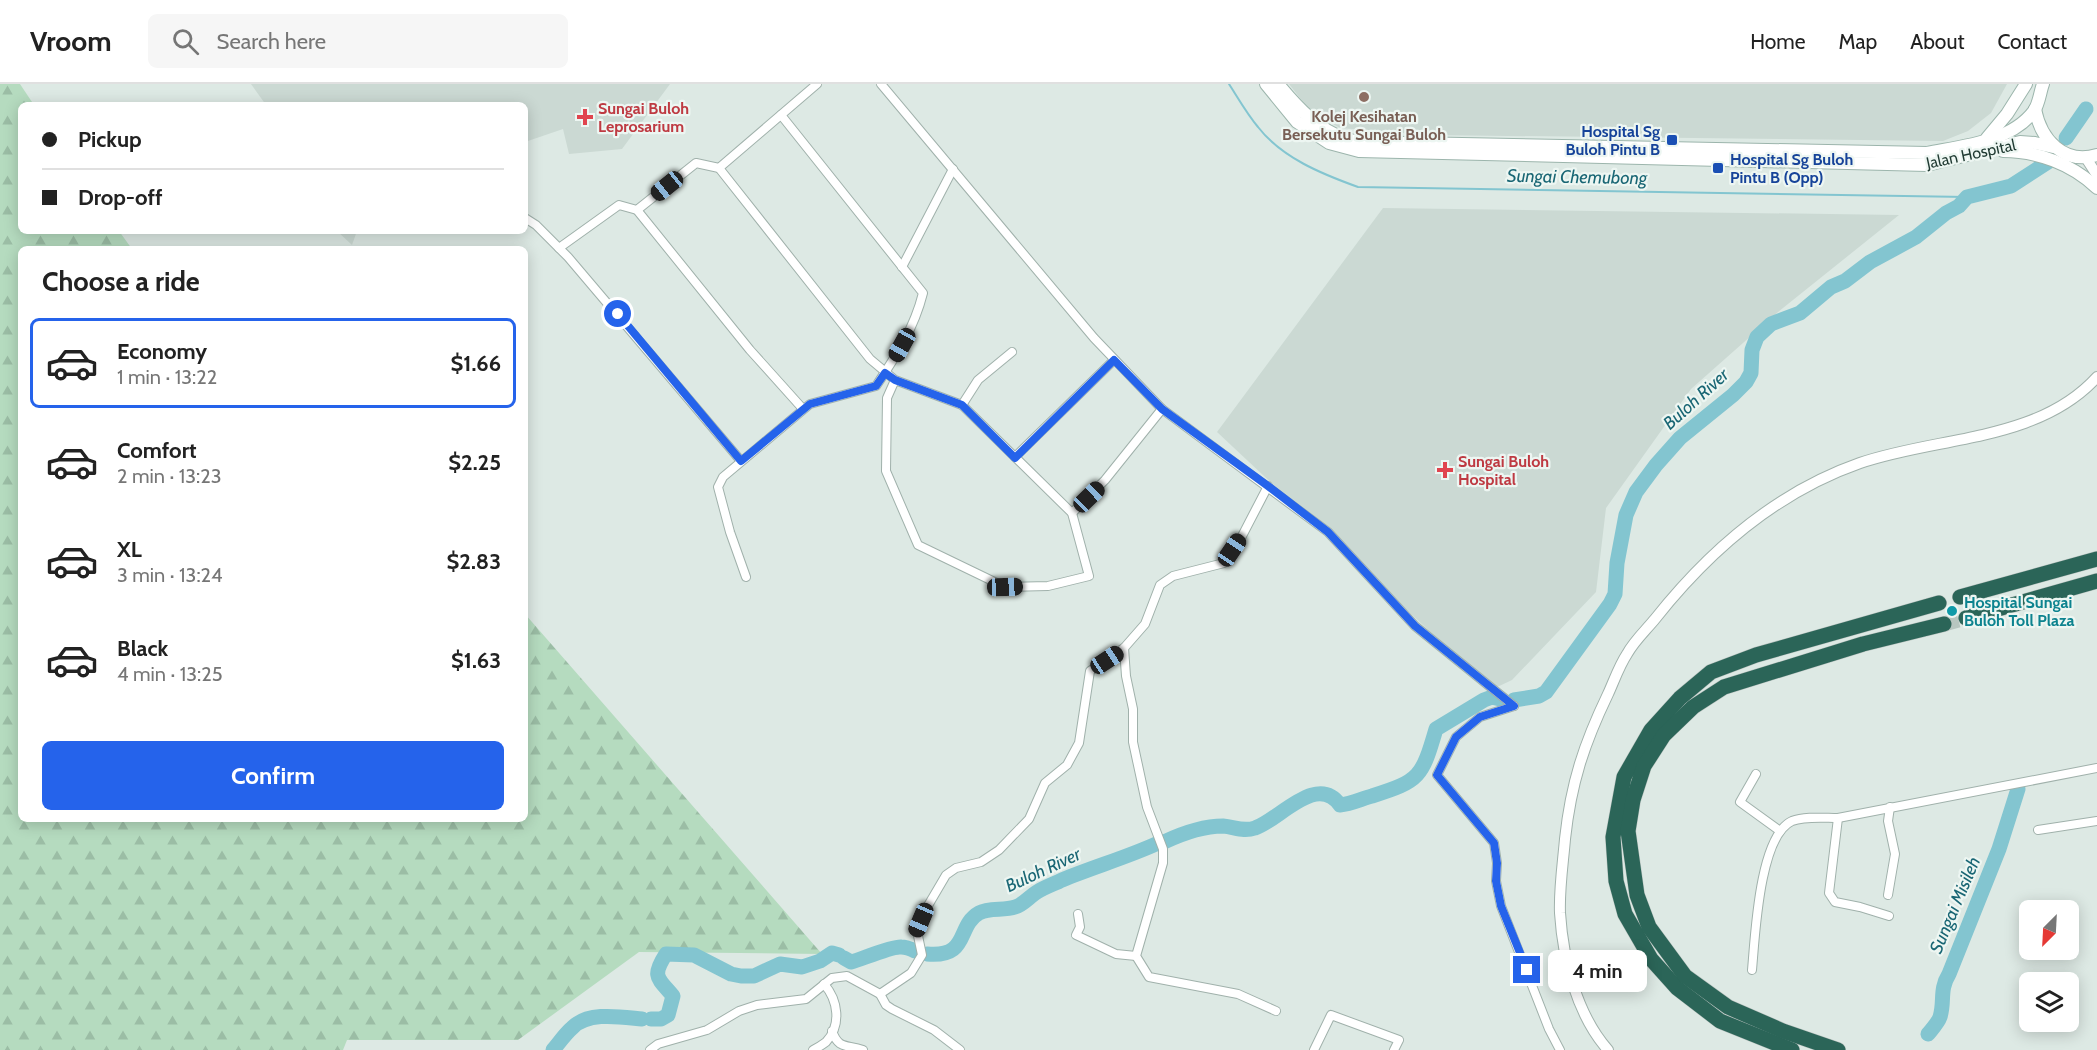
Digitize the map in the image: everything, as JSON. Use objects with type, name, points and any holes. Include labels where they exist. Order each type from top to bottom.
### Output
[{"type":"highway","points":[[1960,597],[2097,559]]},
{"type":"highway","points":[[2064,568],[2069,590]]},
{"type":"highway","points":[[1966,618],[2097,581]]},
{"type":"highway","points":[[1838,1050],[1785,1042],[1720,1021],[1677,988],[1652,959],[1625,914],[1616,881],[1613,837],[1624,777],[1651,730],[1680,698],[1711,672],[1756,655],[1939,603]]},
{"type":"highway","points":[[1785,1042],[1728,1007],[1685,976],[1648,927],[1637,895],[1628,831],[1633,800],[1644,766],[1664,735],[1693,707],[1724,687],[1863,644],[1944,624]]},
{"type":"main road","name":"Jalan Hospital","points":[[1266,84],[1298,122],[1329,143],[1359,151],[1927,165],[1984,146],[2008,132],[2035,109]]},
{"type":"main road","name":"Jalan Hospital","points":[[1278,84],[1297,107],[1326,130],[1348,140],[1927,153],[2020,142],[2053,147],[2070,155],[2092,157]]},
{"type":"main road","name":"Jalan Hospital","points":[[1984,146],[2026,84]]},
{"type":"main road","points":[[2039,88],[2035,109],[2043,133],[2053,147]]},
{"type":"main road","points":[[1984,146],[2041,155],[2086,177],[2097,188]]},
{"type":"street","points":[[719,168],[817,84]]},
{"type":"street","points":[[881,84],[1094,338],[1162,409],[1328,532],[1415,626],[1514,706],[1480,717],[1456,737],[1437,775],[1494,843],[1497,863],[1496,881],[1501,906],[1549,1029],[1560,1050]]},
{"type":"street","points":[[746,577],[730,532],[718,487],[723,477],[810,404],[876,386],[917,317],[923,293],[781,115]]},
{"type":"street","points":[[2092,157],[2097,175]]},
{"type":"street","points":[[637,210],[696,163],[719,168],[870,359],[895,380],[962,405],[1072,513],[1089,576],[1048,586],[1005,587],[918,545],[886,471],[887,398],[895,380]]},
{"type":"street","points":[[902,267],[953,169]]},
{"type":"street","points":[[559,248],[619,205],[637,210],[750,350],[803,409]]},
{"type":"street","points":[[528,220],[559,248],[618,314],[741,461]]},
{"type":"street","points":[[962,405],[978,380],[1012,352]]},
{"type":"street","points":[[1015,458],[1114,360]]},
{"type":"street","points":[[1608,1050],[1595,1035],[1572,980],[1563,942],[1560,910],[1568,810],[1575,774],[1590,730],[1627,653],[1680,587],[1698,569],[1754,519],[1786,498],[1820,479],[1861,462],[1997,431],[2049,414],[2097,377]]},
{"type":"street","points":[[1072,513],[1105,480],[1162,409]]},
{"type":"street","points":[[880,994],[911,972],[922,956],[916,932],[926,909],[946,875],[956,868],[981,862],[999,850],[1029,819],[1045,783],[1067,765],[1079,743],[1090,671],[1124,648],[1145,624],[1160,585],[1173,576],[1224,563],[1241,538],[1268,486]]},
{"type":"street","points":[[1124,648],[1126,675],[1133,709],[1133,742],[1147,807],[1162,849],[1163,863],[1136,956],[1149,976],[1238,994],[1276,1011]]},
{"type":"street","points":[[1752,970],[1764,875],[1780,831],[1792,822],[1808,818],[1838,818],[2097,768]]},
{"type":"street","points":[[1756,774],[1740,802],[1780,831]]},
{"type":"street","points":[[1888,895],[1895,854],[1888,821],[1890,807]]},
{"type":"street","points":[[1838,818],[1829,893],[1831,898],[1835,902],[1889,916]]},
{"type":"street","points":[[2038,830],[2097,822]]},
{"type":"street","points":[[1078,914],[1080,927],[1076,935],[1116,954],[1136,956]]},
{"type":"street","points":[[650,1050],[658,1044],[706,1030],[739,1011],[757,1005],[806,999],[832,978],[847,976],[880,994],[886,1005],[934,1030],[960,1050]]},
{"type":"street","points":[[813,1050],[826,1042],[838,1014],[832,993],[824,984]]},
{"type":"street","points":[[1314,1050],[1331,1015],[1399,1040],[1394,1050]]},
{"type":"street","points":[[832,1031],[835,1043],[840,1047],[848,1050],[855,1048],[863,1050]]},
{"type":"shaded area","name":"Sungai Buloh Leprosarium","points":[[251,84],[670,84],[622,149],[569,154],[563,129],[528,141],[528,102],[264,102]]},
{"type":"shaded area","points":[[1289,84],[2007,84],[1991,113],[1968,131],[1943,141],[1429,135],[1340,128],[1310,111]]},
{"type":"shaded area","name":"Sungai Buloh Hospital","points":[[1383,208],[1899,215],[1778,312],[1691,389],[1606,508],[1596,592],[1512,680],[1495,688],[1457,657],[1217,432]]},
{"type":"shaded area","points":[[340,234],[356,234],[352,245]]},
{"type":"green space","points":[[0,84],[20,84],[32,102],[18,102],[18,234],[121,234],[130,246],[18,246],[18,822],[528,822],[528,617],[822,954],[639,952],[518,1040],[347,1040],[343,1050],[0,1050]]},
{"type":"waterway","name":"Sungai Chemubong","points":[[1229,84],[1254,122],[1279,148],[1303,164],[1358,187],[1967,197]]},
{"type":"waterway","name":"Buloh River","points":[[2066,138],[2086,109]]},
{"type":"waterway","name":"Buloh River","points":[[1514,700],[1539,696],[1546,692],[1610,604],[1615,594],[1617,563],[1626,515],[1636,492],[1680,438],[1746,382],[1751,373],[1752,350],[1757,337],[1771,324],[1800,313],[1831,287],[1845,281],[1870,262],[1916,237],[1946,213],[1959,206],[1967,197],[2011,186],[2048,162]]},
{"type":"waterway","name":"Buloh River","points":[[1164,842],[1208,827],[1223,826],[1247,830],[1255,828],[1309,796],[1320,794],[1331,796],[1340,805],[1400,786],[1417,775],[1427,758],[1436,729],[1484,700],[1492,697],[1500,699]]},
{"type":"waterway","name":"Sungai Misileh","points":[[1928,1034],[1940,1017],[1944,985],[1999,849],[2018,789]]},
{"type":"waterway","name":"Buloh River","points":[[927,954],[941,954],[950,951],[960,940],[967,925],[979,913],[1018,906],[1037,892],[1062,880],[1156,844]]},
{"type":"waterway","name":"Buloh River","points":[[844,958],[851,962],[897,947],[915,951]]},
{"type":"waterway","name":"Buloh River","points":[[651,1019],[661,1019],[668,1015],[673,996],[658,977],[661,962],[666,954],[694,955],[731,974],[741,976],[754,976],[780,964],[802,967],[820,961],[832,953],[839,955]]},
{"type":"waterway","name":"Buloh River","points":[[553,1050],[572,1028],[587,1019],[605,1016],[642,1019]]},
{"type":"tunnel","points":[[1944,624],[1966,618]]},
{"type":"place","name":"Kolej Kesihatan Bersekutu Sungai Buloh","points":[[1364,97]]},
{"type":"place","name":"Sungai Buloh Leprosarium","points":[[585,117]]},
{"type":"place","name":"Hospital Sg Buloh Pintu B","points":[[1672,140]]},
{"type":"place","name":"Hospital Sg Buloh Pintu B (Opp)","points":[[1718,168]]},
{"type":"place","name":"Sungai Buloh Hospital","points":[[1445,470]]},
{"type":"place","name":"Hospital Sungai Buloh Toll Plaza","points":[[1952,611]]},
{"type":"route","points":[[618,314],[741,461],[810,404],[876,386],[885,373],[895,380],[962,405],[1015,458],[1114,360],[1162,409],[1328,532],[1415,626],[1514,706],[1480,717],[1456,737],[1437,775],[1494,843],[1497,863],[1496,881],[1501,906],[1527,970]]}]
